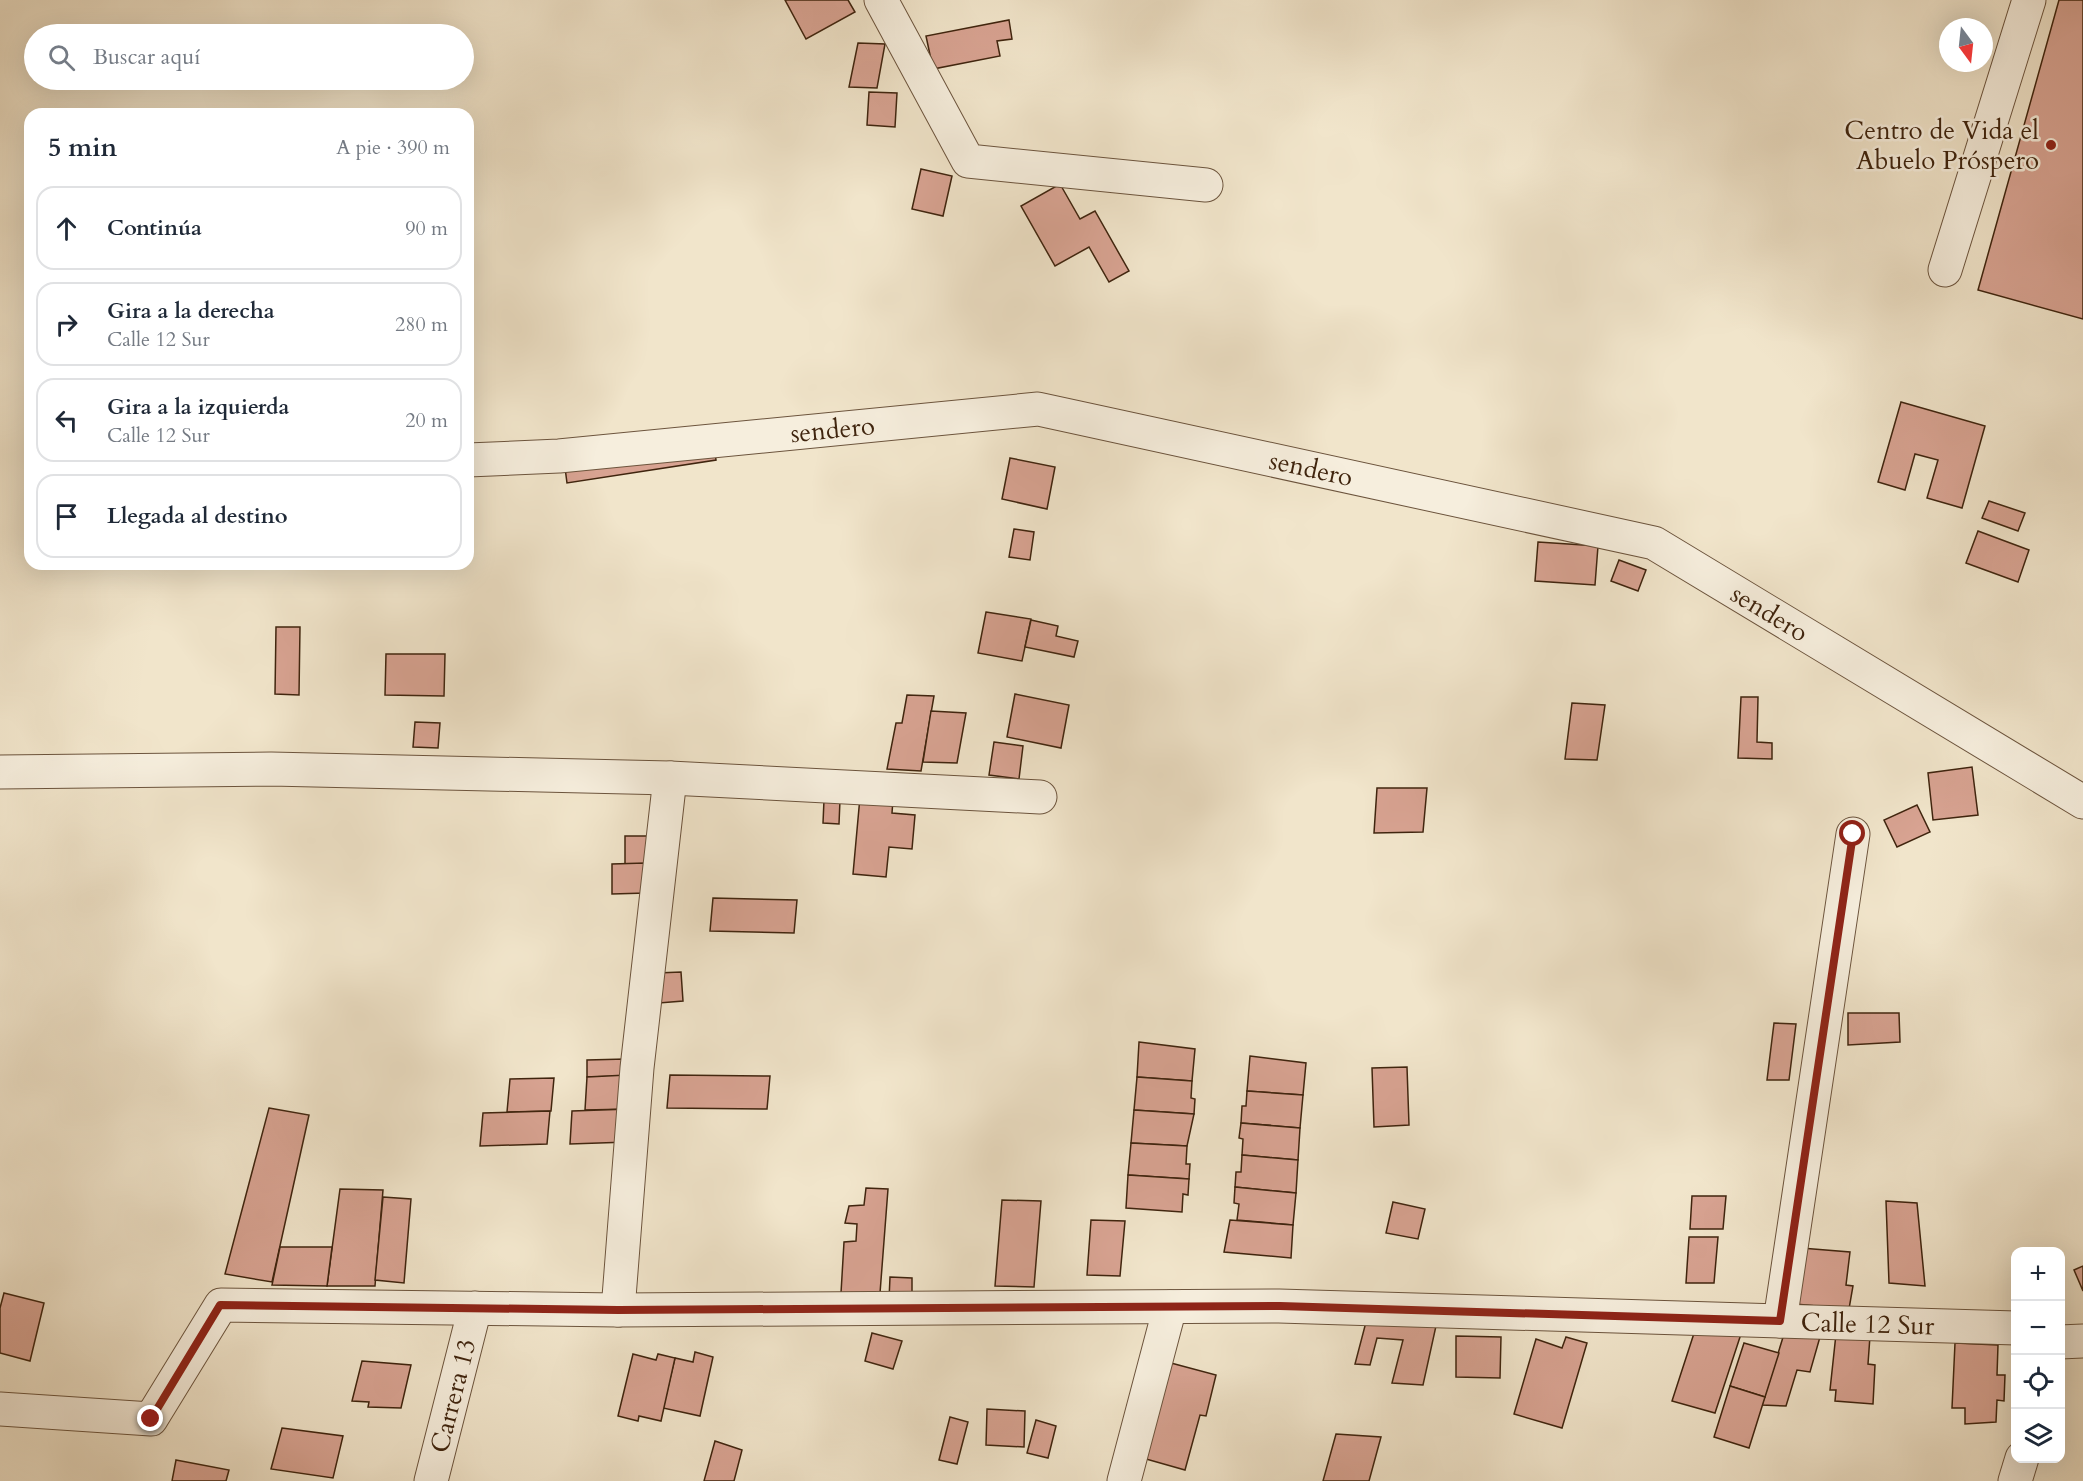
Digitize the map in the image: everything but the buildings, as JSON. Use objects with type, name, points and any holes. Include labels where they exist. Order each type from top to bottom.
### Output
[{"type":"street","points":[[880,0],[968,161],[1206,185]]},
{"type":"street","points":[[1945,270],[2029,0]]},
{"type":"street","name":"sendero","points":[[474,460],[559,456],[1038,409],[1654,543],[2083,802]]},
{"type":"street","points":[[0,772],[271,769],[670,778],[1040,797]]},
{"type":"street","points":[[618,1310],[638,1068],[670,778]]},
{"type":"street","points":[[1780,1321],[1853,834]]},
{"type":"street","name":"Calle 12 Sur","points":[[0,1410],[151,1419],[220,1305],[618,1310],[1280,1306],[2008,1328]]},
{"type":"street","points":[[1124,1481],[1170,1307]]},
{"type":"street","name":"Carrera 13","points":[[431,1481],[475,1308]]},
{"type":"street","points":[[2065,1342],[2083,1341]]},
{"type":"street","points":[[2015,1481],[2020,1463]]},
{"type":"place","name":"Centro de Vida el Abuelo Próspero","points":[[2051,145]]},
{"type":"route","points":[[151,1419],[220,1305],[618,1310],[1280,1306],[1780,1321],[1853,834]]}]
